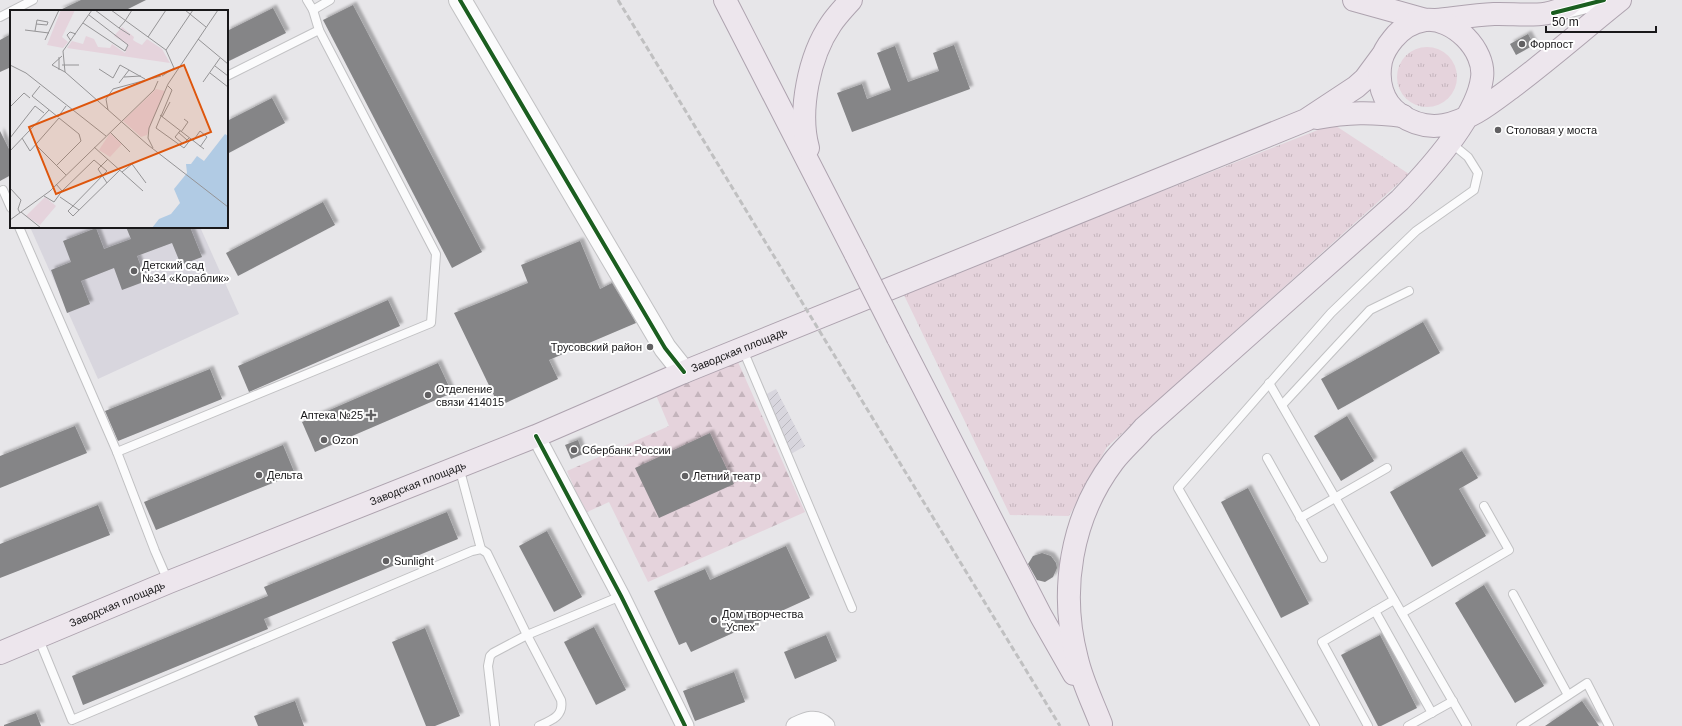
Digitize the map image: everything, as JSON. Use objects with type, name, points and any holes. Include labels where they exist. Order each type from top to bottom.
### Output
[{"type":"main road","points":[[725,0],[1041,616],[1102,725]]},
{"type":"main road","points":[[818,180],[807,145],[804,121],[805,97],[811,71],[819,48],[831,24],[851,0]]},
{"type":"main road","points":[[1102,725],[1077,659],[1069,612],[1068,585],[1072,554],[1080,525],[1094,492],[1114,462],[1144,428],[1400,200],[1426,172],[1450,142],[1466,118],[1479,92],[1483,78],[1482,64],[1476,50],[1467,38],[1456,30],[1430,20],[1354,0]]},
{"type":"main road","points":[[1306,120],[1356,87],[1382,56],[1398,32],[1414,22],[1493,14],[1542,14],[1562,9],[1574,0]]},
{"type":"main road","points":[[1382,56],[1379,71],[1380,85],[1389,104],[1403,116],[1420,124],[1435,126],[1451,123],[1466,118],[1484,108],[1531,73],[1620,0]]},
{"type":"main road","points":[[1306,120],[1346,112],[1379,113],[1403,116]]},
{"type":"main road","name":"Заводская площадь","points":[[0,653],[37,636],[169,582],[536,436],[684,372],[1306,120]]},
{"type":"street","points":[[460,0],[665,348],[684,372]]},
{"type":"street","points":[[1553,12],[1604,0]]},
{"type":"street","points":[[536,436],[620,596],[684,726]]},
{"type":"street","points":[[795,726],[808,720],[815,720],[826,726]]},
{"type":"lane","points":[[13,10],[32,0]]},
{"type":"lane","points":[[117,452],[431,323],[436,254],[319,30],[313,10],[307,0]]},
{"type":"lane","points":[[313,10],[330,0]]},
{"type":"lane","points":[[0,17],[10,12]]},
{"type":"lane","points":[[228,76],[319,30]]},
{"type":"lane","points":[[1315,726],[1178,488],[1331,313],[1416,231],[1474,190],[1478,173],[1468,157],[1450,142]]},
{"type":"lane","points":[[2,191],[10,206]]},
{"type":"lane","points":[[19,228],[117,452],[155,551],[169,582]]},
{"type":"lane","points":[[1282,405],[1370,310],[1409,291]]},
{"type":"lane","points":[[743,349],[852,608]]},
{"type":"lane","points":[[1269,383],[1453,701],[1464,725]]},
{"type":"lane","points":[[1266,458],[1323,558]]},
{"type":"lane","points":[[459,466],[481,549],[487,554],[561,700],[561,711],[556,718],[540,726]]},
{"type":"lane","points":[[1300,518],[1387,468]]},
{"type":"lane","points":[[1402,613],[1508,550],[1484,506]]},
{"type":"lane","points":[[37,636],[71,723],[472,551],[481,549]]},
{"type":"lane","points":[[1513,594],[1568,695]]},
{"type":"lane","points":[[495,726],[488,661],[493,654],[527,635],[620,596]]},
{"type":"lane","points":[[1368,726],[1322,642],[1394,600]]},
{"type":"lane","points":[[1375,611],[1432,713]]},
{"type":"lane","points":[[1521,726],[1587,683],[1609,726]]},
{"type":"lane","points":[[1408,726],[1453,701]]},
{"type":"shaded area","name":"Детский сад №34 «Кораблик»","points":[[30,228],[200,228],[239,314],[98,379]]},
{"type":"shaded area","points":[[776,389],[805,446],[791,454],[761,397]]},
{"type":"green space","points":[[1421,47],[1433,47],[1449,55],[1455,65],[1457,77],[1455,89],[1449,99],[1433,107],[1421,107],[1405,99],[1397,83],[1397,71],[1405,55]]},
{"type":"green space","points":[[1333,124],[1409,174],[1107,447],[1069,516],[1010,515],[903,293]]},
{"type":"green space","points":[[738,362],[805,512],[648,582],[609,502],[585,513],[567,471],[669,426],[656,395]]},
{"type":"building","points":[[81,0],[146,0],[126,10],[60,10]]},
{"type":"building","points":[[353,5],[482,252],[452,268],[323,20]]},
{"type":"building","points":[[273,8],[286,33],[228,62],[228,30]]},
{"type":"building","name":"Форпост","points":[[1528,34],[1534,45],[1516,55],[1510,44]]},
{"type":"building","points":[[10,35],[10,67],[0,72],[0,40]]},
{"type":"building","points":[[954,45],[970,89],[852,132],[837,93],[862,84],[867,99],[891,90],[877,53],[895,46],[908,82],[939,71],[933,53]]},
{"type":"building","points":[[272,98],[285,123],[228,153],[228,120]]},
{"type":"building","points":[[0,131],[10,151],[10,176],[0,181]]},
{"type":"building","points":[[323,202],[335,225],[238,276],[226,253]]},
{"type":"building","points":[[96,228],[104,249],[131,239],[126,228],[190,228],[202,257],[181,265],[172,243],[137,256],[146,281],[122,290],[114,268],[81,281],[90,304],[67,313],[51,270],[71,262],[63,241]]},
{"type":"building","points":[[580,241],[600,289],[612,283],[636,323],[549,360],[558,379],[499,406],[454,313],[528,283],[521,265]]},
{"type":"building","points":[[388,300],[400,326],[249,392],[238,366]]},
{"type":"building","points":[[1423,322],[1440,353],[1338,410],[1321,379]]},
{"type":"building","points":[[438,363],[452,393],[315,452],[302,422]]},
{"type":"building","points":[[210,369],[222,399],[118,441],[105,411]]},
{"type":"building","points":[[1347,416],[1374,461],[1341,481],[1314,436]]},
{"type":"building","points":[[75,426],[87,453],[0,488],[0,456]]},
{"type":"building","name":"Летний театр","points":[[710,433],[734,484],[659,518],[635,468]]},
{"type":"building","name":"Сбербанк России","points":[[578,440],[583,454],[571,459],[565,445]]},
{"type":"building","points":[[283,445],[295,474],[156,530],[144,502]]},
{"type":"building","points":[[1462,451],[1478,478],[1459,489],[1486,536],[1432,567],[1390,492]]},
{"type":"building","points":[[1248,488],[1309,604],[1281,618],[1221,502]]},
{"type":"building","points":[[98,505],[110,535],[0,578],[0,544]]},
{"type":"building","points":[[447,512],[458,539],[264,619],[268,629],[83,705],[72,676],[268,596],[264,587]]},
{"type":"building","points":[[547,531],[582,597],[554,612],[519,546]]},
{"type":"building","name":"Дом творчества \"Успех\"","points":[[786,546],[810,598],[691,652],[686,642],[679,645],[654,591],[705,569],[710,580]]},
{"type":"building","points":[[1042,553],[1051,556],[1056,563],[1057,568],[1053,577],[1045,582],[1037,580],[1028,564],[1033,556]]},
{"type":"building","points":[[1484,585],[1544,686],[1515,703],[1455,603]]},
{"type":"building","points":[[594,627],[626,690],[596,705],[564,642]]},
{"type":"building","points":[[425,628],[460,716],[435,726],[426,726],[392,642]]},
{"type":"building","points":[[826,635],[837,661],[795,679],[784,652]]},
{"type":"building","points":[[1380,635],[1417,708],[1381,726],[1378,726],[1341,655]]},
{"type":"building","points":[[734,672],[745,702],[695,721],[683,691]]},
{"type":"building","points":[[295,701],[304,726],[258,726],[254,716]]},
{"type":"building","points":[[1582,701],[1599,726],[1545,726]]},
{"type":"building","points":[[36,713],[41,726],[4,726],[4,725]]},
{"type":"railway","points":[[618,0],[1060,726]]},
{"type":"cycle path","points":[[460,0],[665,348],[684,372]]},
{"type":"cycle path","points":[[1553,13],[1604,0]]},
{"type":"cycle path","points":[[536,436],[621,596],[685,726]]},
{"type":"place","name":"Форпост","points":[[1522,44]]},
{"type":"place","name":"Столовая у моста","points":[[1498,130]]},
{"type":"place","name":"Детский сад №34 «Кораблик»","points":[[134,271]]},
{"type":"place","name":"Трусовский район","points":[[650,347]]},
{"type":"place","name":"Отделение связи 414015","points":[[428,395]]},
{"type":"place","name":"Аптека №25","points":[[371,415]]},
{"type":"place","name":"Ozon","points":[[324,440]]},
{"type":"place","name":"Сбербанк России","points":[[574,450]]},
{"type":"place","name":"Дельта","points":[[259,475]]},
{"type":"place","name":"Летний театр","points":[[685,476]]},
{"type":"place","name":"Sunlight","points":[[386,561]]},
{"type":"place","name":"Дом творчества \"Успех\"","points":[[714,620]]}]
